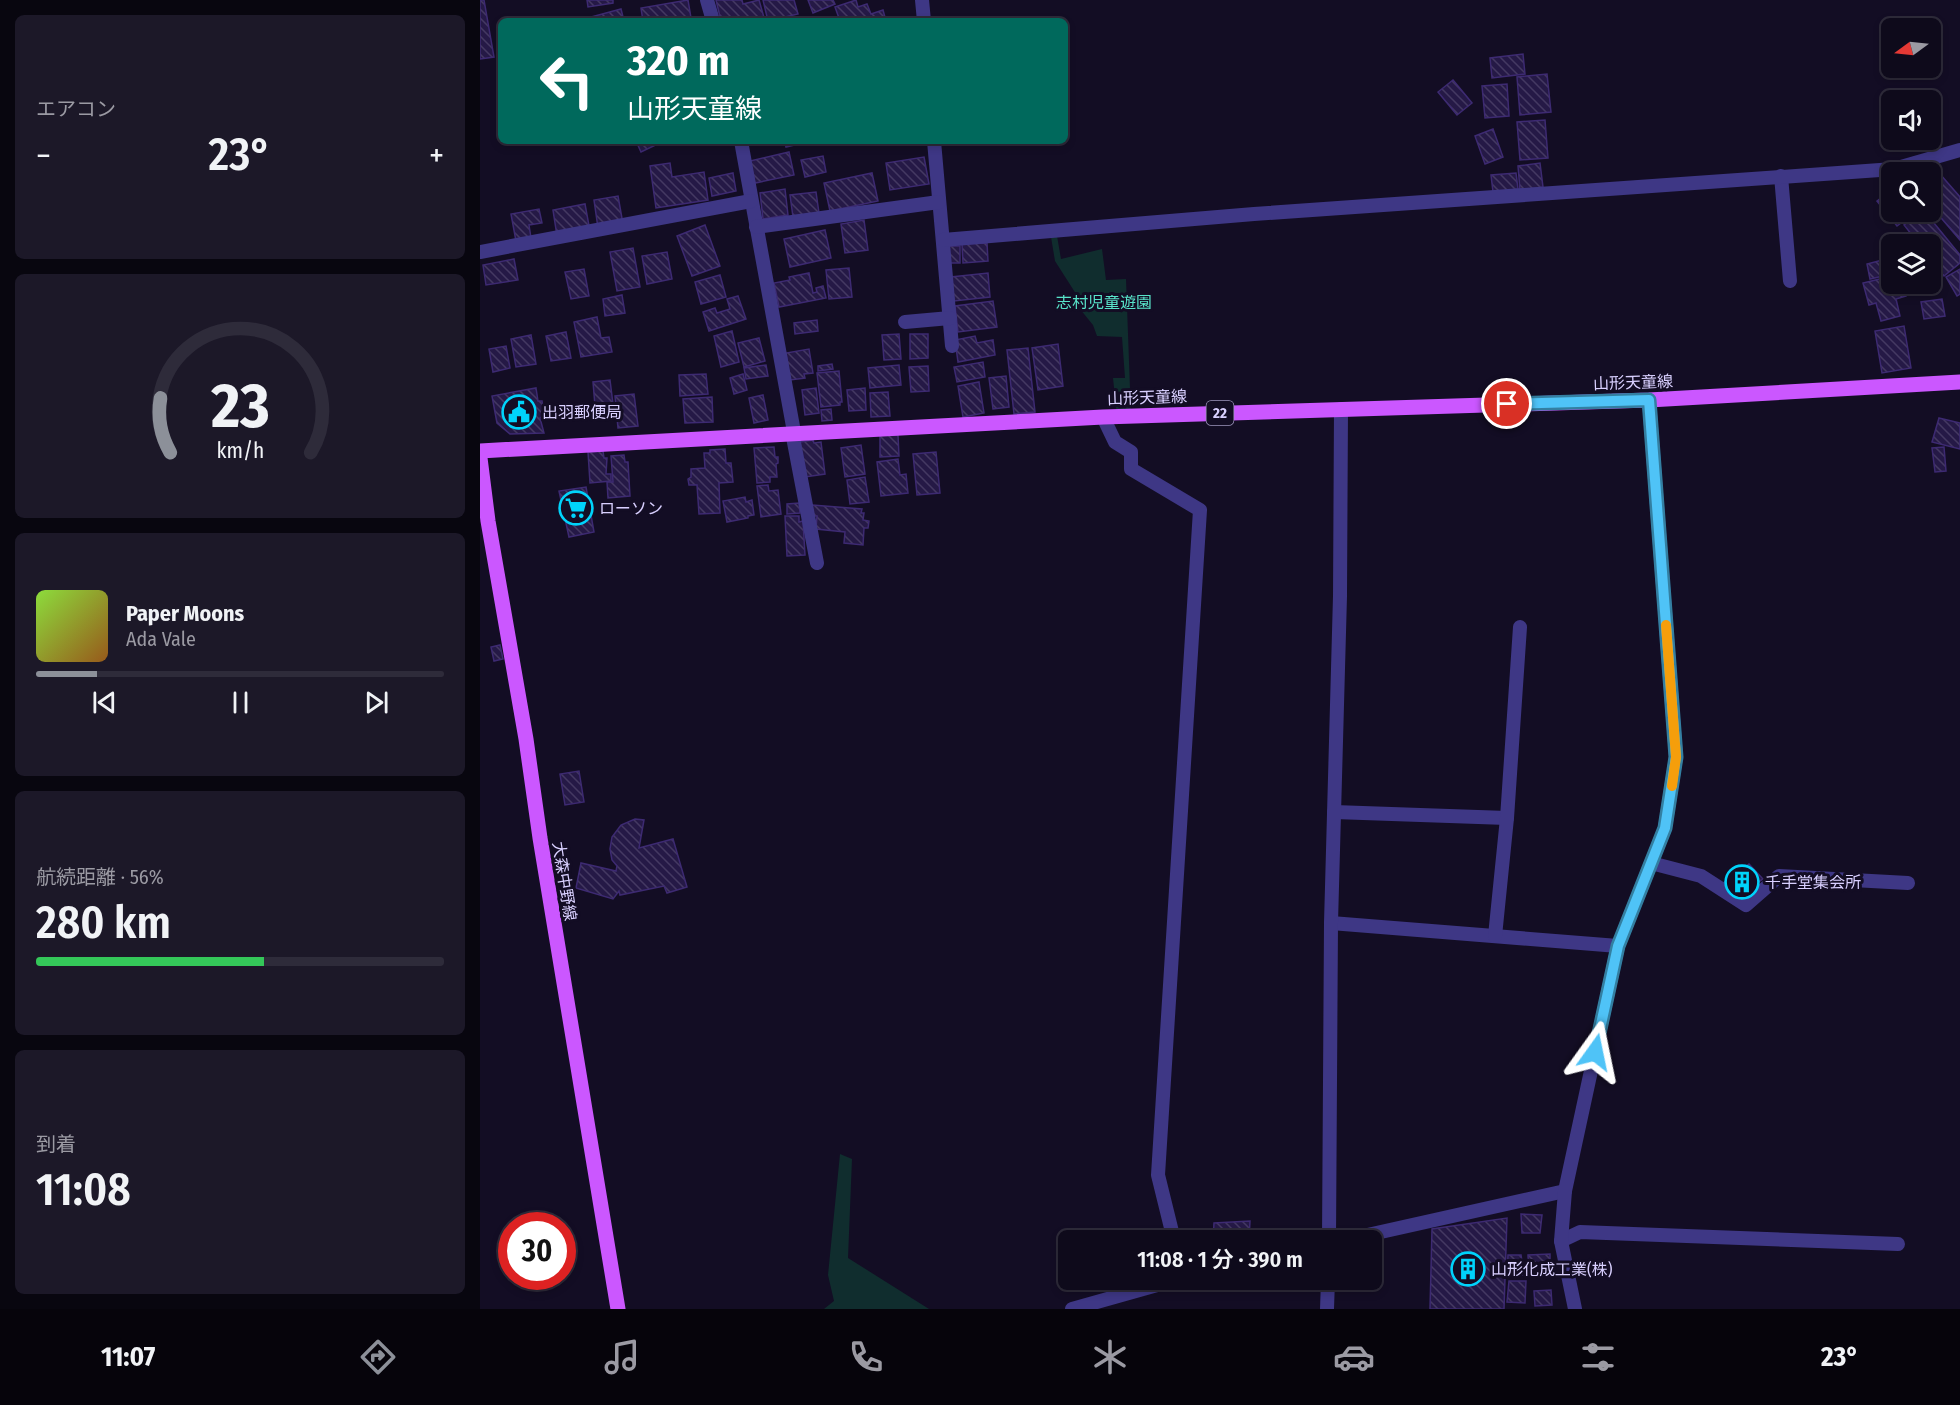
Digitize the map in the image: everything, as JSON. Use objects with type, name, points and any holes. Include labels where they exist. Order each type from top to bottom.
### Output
[{"type":"main road","name":"山形天童線","points":[[480,450],[1103,417],[1649,400],[1960,382]]},
{"type":"main road","name":"大森中野線","points":[[480,458],[488,521],[526,739],[540,838],[618,1309]]},
{"type":"street","points":[[707,0],[712,18]]},
{"type":"street","points":[[922,0],[924,18]]},
{"type":"street","points":[[742,144],[817,563]]},
{"type":"street","points":[[934,144],[952,346]]},
{"type":"street","points":[[943,240],[1265,213],[1894,169],[1960,150]]},
{"type":"street","points":[[1780,176],[1790,281]]},
{"type":"street","points":[[480,252],[751,201]]},
{"type":"street","points":[[756,226],[939,202]]},
{"type":"street","points":[[905,322],[950,318]]},
{"type":"street","points":[[1575,1309],[1562,1241],[1565,1191],[1618,946],[1665,828],[1676,757],[1649,400]]},
{"type":"street","points":[[1329,1230],[1331,923],[1340,596],[1341,409]]},
{"type":"street","points":[[1103,417],[1115,442],[1131,452],[1131,469],[1200,510],[1158,1175],[1172,1230]]},
{"type":"street","points":[[1495,936],[1507,818],[1520,627]]},
{"type":"street","points":[[1334,812],[1507,818]]},
{"type":"street","points":[[1652,863],[1701,876],[1746,905],[1779,876],[1908,883]]},
{"type":"street","points":[[1331,923],[1618,946]]},
{"type":"street","points":[[1382,1232],[1565,1191]]},
{"type":"street","points":[[1562,1241],[1580,1232],[1898,1244]]},
{"type":"street","points":[[1072,1309],[1139,1290]]},
{"type":"street","points":[[1327,1309],[1328,1290]]},
{"type":"green space","name":"志村児童遊園","points":[[1056,230],[1061,259],[1102,249],[1106,280],[1126,279],[1131,416],[1117,416],[1113,378],[1125,378],[1122,337],[1097,336],[1093,325],[1080,309],[1078,297],[1055,261],[1050,231]]},
{"type":"green space","points":[[840,1154],[852,1159],[848,1258],[929,1309],[824,1309],[834,1301],[828,1275]]},
{"type":"building","points":[[480,0],[484,0],[494,57],[480,59]]},
{"type":"building","points":[[587,0],[613,0],[613,3],[588,7]]},
{"type":"building","points":[[688,0],[691,18],[643,18],[641,8]]},
{"type":"building","points":[[716,0],[742,0],[743,4],[759,0],[764,18],[720,18]]},
{"type":"building","points":[[763,0],[794,0],[798,14],[767,18]]},
{"type":"building","points":[[808,0],[833,0],[835,4],[813,13]]},
{"type":"building","points":[[856,0],[858,7],[867,4],[871,14],[883,10],[885,18],[839,18],[835,7]]},
{"type":"building","points":[[621,9],[623,18],[591,18]]},
{"type":"building","points":[[1523,54],[1525,74],[1492,78],[1490,58]]},
{"type":"building","points":[[1547,74],[1551,112],[1520,115],[1517,77]]},
{"type":"building","points":[[1453,80],[1472,103],[1457,115],[1438,92]]},
{"type":"building","points":[[1507,84],[1509,116],[1485,118],[1482,86]]},
{"type":"building","points":[[1545,120],[1548,158],[1520,160],[1517,122]]},
{"type":"building","points":[[1493,129],[1503,157],[1485,164],[1475,136]]},
{"type":"building","points":[[637,144],[658,144],[641,152]]},
{"type":"building","points":[[789,152],[794,175],[755,183],[750,161]]},
{"type":"building","points":[[823,156],[826,172],[805,177],[801,160]]},
{"type":"building","points":[[924,157],[929,184],[890,190],[886,163]]},
{"type":"building","points":[[670,163],[672,177],[704,172],[708,200],[656,208],[650,166]]},
{"type":"building","points":[[1540,163],[1543,187],[1520,190],[1518,166]]},
{"type":"building","points":[[733,173],[736,191],[712,196],[709,178]]},
{"type":"building","points":[[872,173],[878,201],[830,211],[824,183]]},
{"type":"building","points":[[1516,173],[1518,189],[1493,192],[1491,175]]},
{"type":"building","points":[[1941,175],[1960,197],[1960,240],[1941,218]]},
{"type":"building","points":[[785,189],[788,215],[763,219],[760,193]]},
{"type":"building","points":[[816,192],[819,213],[793,217],[790,195]]},
{"type":"building","points":[[618,196],[623,224],[598,228],[594,200]]},
{"type":"building","points":[[585,204],[590,231],[557,236],[553,210]]},
{"type":"building","points":[[539,209],[542,223],[529,225],[531,238],[516,241],[511,214]]},
{"type":"building","points":[[864,220],[868,250],[845,253],[841,224]]},
{"type":"building","points":[[1908,222],[1933,222],[1960,255],[1960,263],[1944,276],[1941,272],[1941,234],[1911,234],[1904,225]]},
{"type":"building","points":[[705,225],[720,266],[692,276],[677,236]]},
{"type":"building","points":[[825,230],[831,258],[790,267],[784,239]]},
{"type":"building","points":[[987,243],[988,261],[963,263],[962,244]]},
{"type":"building","points":[[948,246],[960,246],[960,263],[949,263]]},
{"type":"building","points":[[633,248],[640,287],[617,291],[610,252]]},
{"type":"building","points":[[667,252],[672,279],[647,284],[642,256]]},
{"type":"building","points":[[514,259],[518,280],[486,285],[483,265]]},
{"type":"building","points":[[1881,260],[1881,276],[1870,279],[1867,264]]},
{"type":"building","points":[[849,268],[852,297],[829,299],[826,270]]},
{"type":"building","points":[[584,269],[589,296],[571,299],[565,272]]},
{"type":"building","points":[[1960,269],[1960,294],[1957,296],[1946,277]]},
{"type":"building","points":[[809,273],[813,293],[817,292],[816,288],[823,286],[826,298],[779,307],[774,283]]},
{"type":"building","points":[[988,273],[990,297],[954,301],[951,277]]},
{"type":"building","points":[[720,275],[726,297],[701,304],[695,282]]},
{"type":"building","points":[[1881,279],[1881,294],[1906,294],[1906,296],[1896,299],[1900,316],[1881,321],[1876,303],[1869,305],[1863,283]]},
{"type":"building","points":[[622,295],[625,313],[605,316],[603,299]]},
{"type":"building","points":[[738,296],[746,319],[709,331],[703,312],[715,308],[717,313],[730,309],[727,299]]},
{"type":"building","points":[[1942,299],[1945,316],[1924,319],[1921,302]]},
{"type":"building","points":[[993,301],[997,327],[958,332],[955,306]]},
{"type":"building","points":[[597,317],[601,338],[609,337],[612,352],[581,357],[574,322]]},
{"type":"building","points":[[817,320],[818,331],[795,334],[794,323]]},
{"type":"building","points":[[1904,326],[1911,368],[1882,373],[1875,331]]},
{"type":"building","points":[[732,331],[739,362],[721,367],[714,336]]},
{"type":"building","points":[[566,332],[571,358],[551,361],[546,336]]},
{"type":"building","points":[[899,334],[901,359],[884,360],[882,335]]},
{"type":"building","points":[[910,334],[928,334],[928,358],[910,359]]},
{"type":"building","points":[[531,335],[536,364],[516,367],[511,339]]},
{"type":"building","points":[[975,336],[977,343],[993,340],[995,355],[958,362],[955,340]]},
{"type":"building","points":[[759,338],[765,361],[744,367],[738,343]]},
{"type":"building","points":[[1058,344],[1063,386],[1038,390],[1032,348]]},
{"type":"building","points":[[506,346],[510,368],[493,372],[489,349]]},
{"type":"building","points":[[1028,348],[1035,412],[1014,414],[1007,350]]},
{"type":"building","points":[[809,349],[813,373],[804,374],[805,378],[790,380],[786,353]]},
{"type":"building","points":[[983,362],[985,377],[957,382],[954,367]]},
{"type":"building","points":[[832,364],[833,369],[818,371],[818,366]]},
{"type":"building","points":[[766,365],[768,376],[746,379],[744,368]]},
{"type":"building","points":[[899,365],[901,385],[870,388],[868,368]]},
{"type":"building","points":[[928,366],[929,391],[911,392],[909,367]]},
{"type":"building","points":[[839,371],[842,402],[840,405],[821,407],[817,373]]},
{"type":"building","points":[[706,374],[708,394],[680,396],[679,375]]},
{"type":"building","points":[[743,374],[747,390],[734,394],[730,378]]},
{"type":"building","points":[[1006,376],[1009,407],[993,409],[989,378]]},
{"type":"building","points":[[610,380],[613,404],[595,406],[593,382]]},
{"type":"building","points":[[979,382],[984,413],[963,417],[958,386]]},
{"type":"building","points":[[536,388],[538,401],[542,401],[544,415],[540,418],[544,433],[510,434],[497,423],[492,396]]},
{"type":"building","points":[[816,388],[819,413],[805,415],[802,390]]},
{"type":"building","points":[[865,388],[866,410],[849,411],[847,390]]},
{"type":"building","points":[[888,392],[890,416],[871,417],[870,393]]},
{"type":"building","points":[[634,394],[638,426],[618,428],[615,396]]},
{"type":"building","points":[[763,395],[768,420],[754,423],[749,398]]},
{"type":"building","points":[[712,397],[713,422],[685,423],[683,399]]},
{"type":"building","points":[[831,409],[832,420],[822,421],[821,410]]},
{"type":"building","points":[[1939,418],[1960,423],[1960,449],[1932,442]]},
{"type":"building","points":[[880,435],[898,435],[899,456],[880,457]]},
{"type":"building","points":[[813,440],[814,443],[821,442],[825,474],[805,477],[800,442]]},
{"type":"building","points":[[861,445],[865,474],[845,477],[841,448]]},
{"type":"building","points":[[774,447],[775,457],[778,457],[777,477],[770,477],[770,482],[757,483],[754,448]]},
{"type":"building","points":[[1944,447],[1946,471],[1935,472],[1932,448]]},
{"type":"building","points":[[725,449],[726,463],[731,463],[733,482],[719,483],[720,513],[699,514],[697,485],[689,485],[691,469],[705,468],[704,453],[710,453],[710,450]]},
{"type":"building","points":[[603,451],[604,458],[607,458],[606,474],[611,474],[611,481],[590,483],[588,452]]},
{"type":"building","points":[[936,452],[940,493],[917,495],[913,454]]},
{"type":"building","points":[[624,455],[625,462],[628,462],[630,496],[608,498],[607,482],[613,482],[611,456]]},
{"type":"building","points":[[898,459],[900,475],[906,474],[908,493],[881,496],[877,462]]},
{"type":"building","points":[[865,477],[869,502],[850,504],[847,480]]},
{"type":"building","points":[[768,485],[769,491],[778,490],[781,514],[761,517],[757,486]]},
{"type":"building","name":"ローソン","points":[[586,487],[594,532],[569,537],[559,491]]},
{"type":"building","points":[[745,497],[746,502],[752,500],[754,515],[727,522],[723,501]]},
{"type":"building","points":[[799,503],[800,513],[787,514],[787,504]]},
{"type":"building","points":[[812,505],[862,509],[863,520],[869,521],[868,528],[864,528],[863,545],[844,543],[845,532],[816,529],[817,516],[811,516]]},
{"type":"building","points":[[785,516],[799,516],[799,522],[803,521],[805,555],[787,556]]},
{"type":"building","points":[[500,645],[503,659],[494,661],[491,647]]},
{"type":"building","points":[[579,771],[584,802],[565,805],[560,774]]},
{"type":"building","points":[[635,819],[644,820],[639,848],[673,839],[687,887],[667,893],[664,886],[620,895],[619,891],[613,899],[576,888],[581,863],[616,871],[617,866],[612,860],[610,849],[612,837],[621,825]]},
{"type":"building","name":"千手堂集会所","points":[[1749,864],[1763,879],[1734,897],[1722,884]]},
{"type":"building","points":[[1521,1214],[1542,1215],[1540,1233],[1522,1233]]},
{"type":"building","name":"山形化成工業(株)","points":[[1507,1218],[1504,1309],[1430,1309],[1432,1229]]},
{"type":"building","points":[[1250,1221],[1250,1230],[1214,1230],[1214,1223]]},
{"type":"building","points":[[1550,1254],[1550,1275],[1529,1275],[1528,1255]]},
{"type":"building","points":[[1508,1255],[1521,1255],[1524,1275],[1507,1276]]},
{"type":"building","points":[[1509,1281],[1526,1281],[1525,1303],[1507,1302]]},
{"type":"building","points":[[1551,1290],[1552,1305],[1535,1306],[1534,1291]]},
{"type":"slow traffic","points":[[1666,625],[1676,757],[1672,786]]},
{"type":"place","name":"出羽郵便局","points":[[519,412]]},
{"type":"place","name":"ローソン","points":[[576,508]]},
{"type":"place","name":"千手堂集会所","points":[[1742,882]]},
{"type":"place","name":"山形化成工業(株)","points":[[1468,1269]]},
{"type":"route","points":[[1507,404],[1649,400],[1676,757],[1665,828],[1618,946],[1595,1052]]}]
